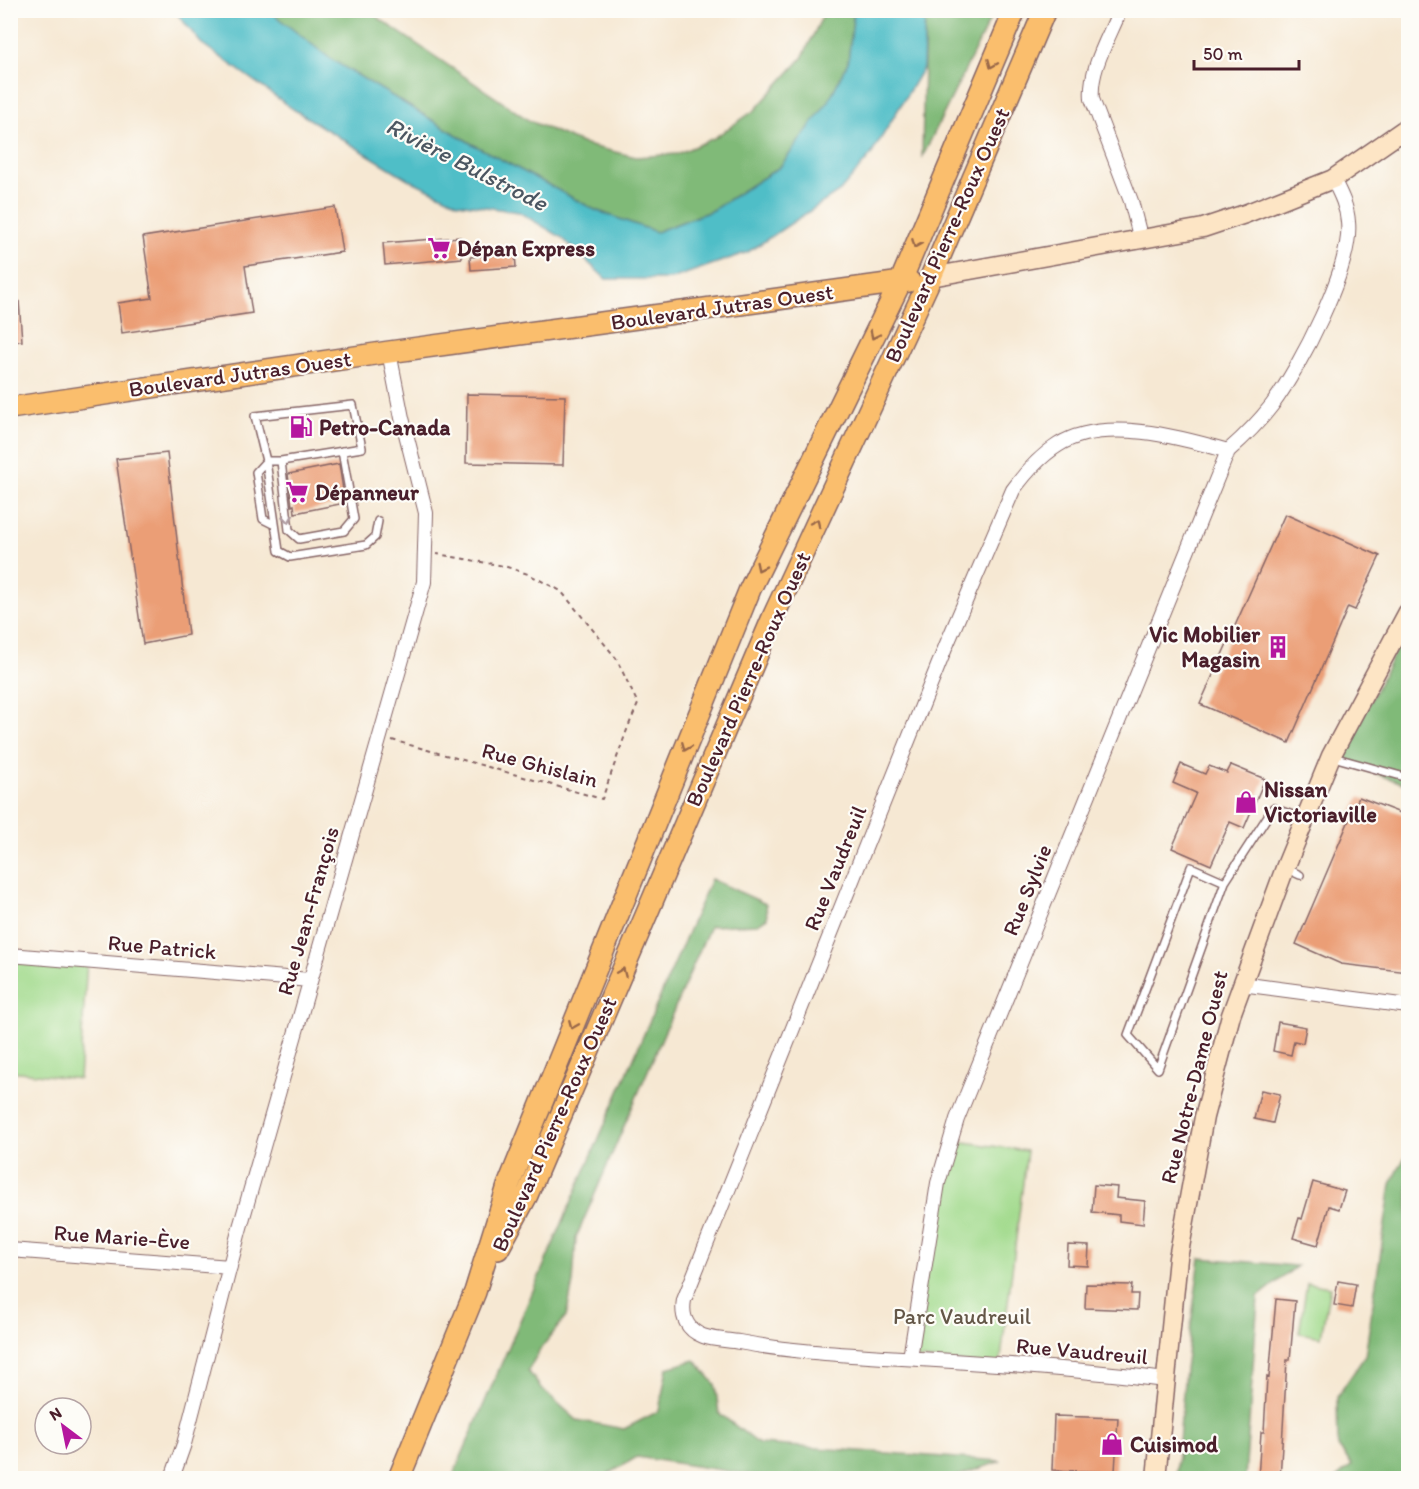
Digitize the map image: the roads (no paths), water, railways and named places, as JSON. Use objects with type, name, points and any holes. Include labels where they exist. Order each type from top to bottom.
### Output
[{"type":"main road","name":"Boulevard Pierre-Roux Ouest","points":[[475,1292],[508,1186],[750,589],[900,283],[1015,10]]},
{"type":"main road","name":"Boulevard Pierre-Roux Ouest","points":[[475,1292],[527,1195],[774,615],[931,277],[1045,10]]},
{"type":"main road","name":"Boulevard Jutras Ouest","points":[[10,408],[389,352],[931,277]]},
{"type":"main road","points":[[399,1479],[475,1292]]},
{"type":"street","points":[[1120,10],[1093,75],[1091,89],[1092,99],[1131,201],[1141,240]]},
{"type":"street","name":"Boulevard Jutras Ouest","points":[[931,277],[1203,228],[1333,179],[1408,128]]},
{"type":"street","points":[[1228,451],[1246,435],[1272,405],[1295,369],[1317,328],[1336,280],[1347,240],[1348,222],[1344,200],[1333,179]]},
{"type":"street","name":"Rue Jean-François","points":[[172,1479],[184,1444],[230,1267],[310,980],[424,582],[426,513],[402,418],[389,352]]},
{"type":"street","name":"Rue Vaudreuil","points":[[1164,1380],[910,1358],[803,1352],[704,1336],[694,1331],[685,1322],[682,1310],[684,1300],[946,646],[1013,490],[1029,468],[1059,444],[1089,433],[1126,430],[1177,438],[1228,451]]},
{"type":"street","name":"Rue Sylvie","points":[[910,1358],[938,1183],[957,1119],[1228,451]]},
{"type":"street","name":"Rue Notre-Dame Ouest","points":[[1156,1479],[1164,1380],[1178,1258],[1191,1178],[1204,1117],[1241,984],[1292,872],[1304,819],[1331,756],[1408,612]]},
{"type":"street","name":"Rue Patrick","points":[[10,955],[310,980]]},
{"type":"street","points":[[1241,984],[1408,1006]]},
{"type":"street","name":"Rue Marie-Ève","points":[[10,1250],[230,1267]]},
{"type":"lane","points":[[275,525],[263,519],[256,472],[266,461],[281,461],[362,448],[353,405],[255,416],[266,461],[279,551],[290,557],[366,545],[375,537],[378,521]]},
{"type":"lane","points":[[281,461],[289,530],[298,539],[344,531],[354,519],[342,452]]},
{"type":"lane","points":[[1331,756],[1408,778]]},
{"type":"lane","points":[[1224,882],[1191,867],[1128,1035],[1158,1069],[1224,882],[1274,808],[1304,819]]},
{"type":"water","name":"Rivière Bulstrode","points":[[175,11],[269,11],[332,60],[472,144],[595,210],[656,232],[711,211],[780,167],[828,102],[848,62],[854,11],[925,11],[923,68],[871,155],[840,191],[748,252],[671,279],[606,279],[561,237],[519,212],[458,203],[408,179],[293,109],[201,43]]},
{"type":"place","name":"Dépan Express","points":[[439,248]]},
{"type":"place","name":"Petro-Canada","points":[[301,427]]},
{"type":"place","name":"Dépanneur","points":[[297,492]]},
{"type":"place","name":"Vic Mobilier Magasin","points":[[1278,647]]},
{"type":"place","name":"Nissan Victoriaville","points":[[1246,802]]},
{"type":"place","name":"Cuisimod","points":[[1112,1444]]},
{"type":"park label","name":"Parc Vaudreuil","points":[[962,1316]]}]
